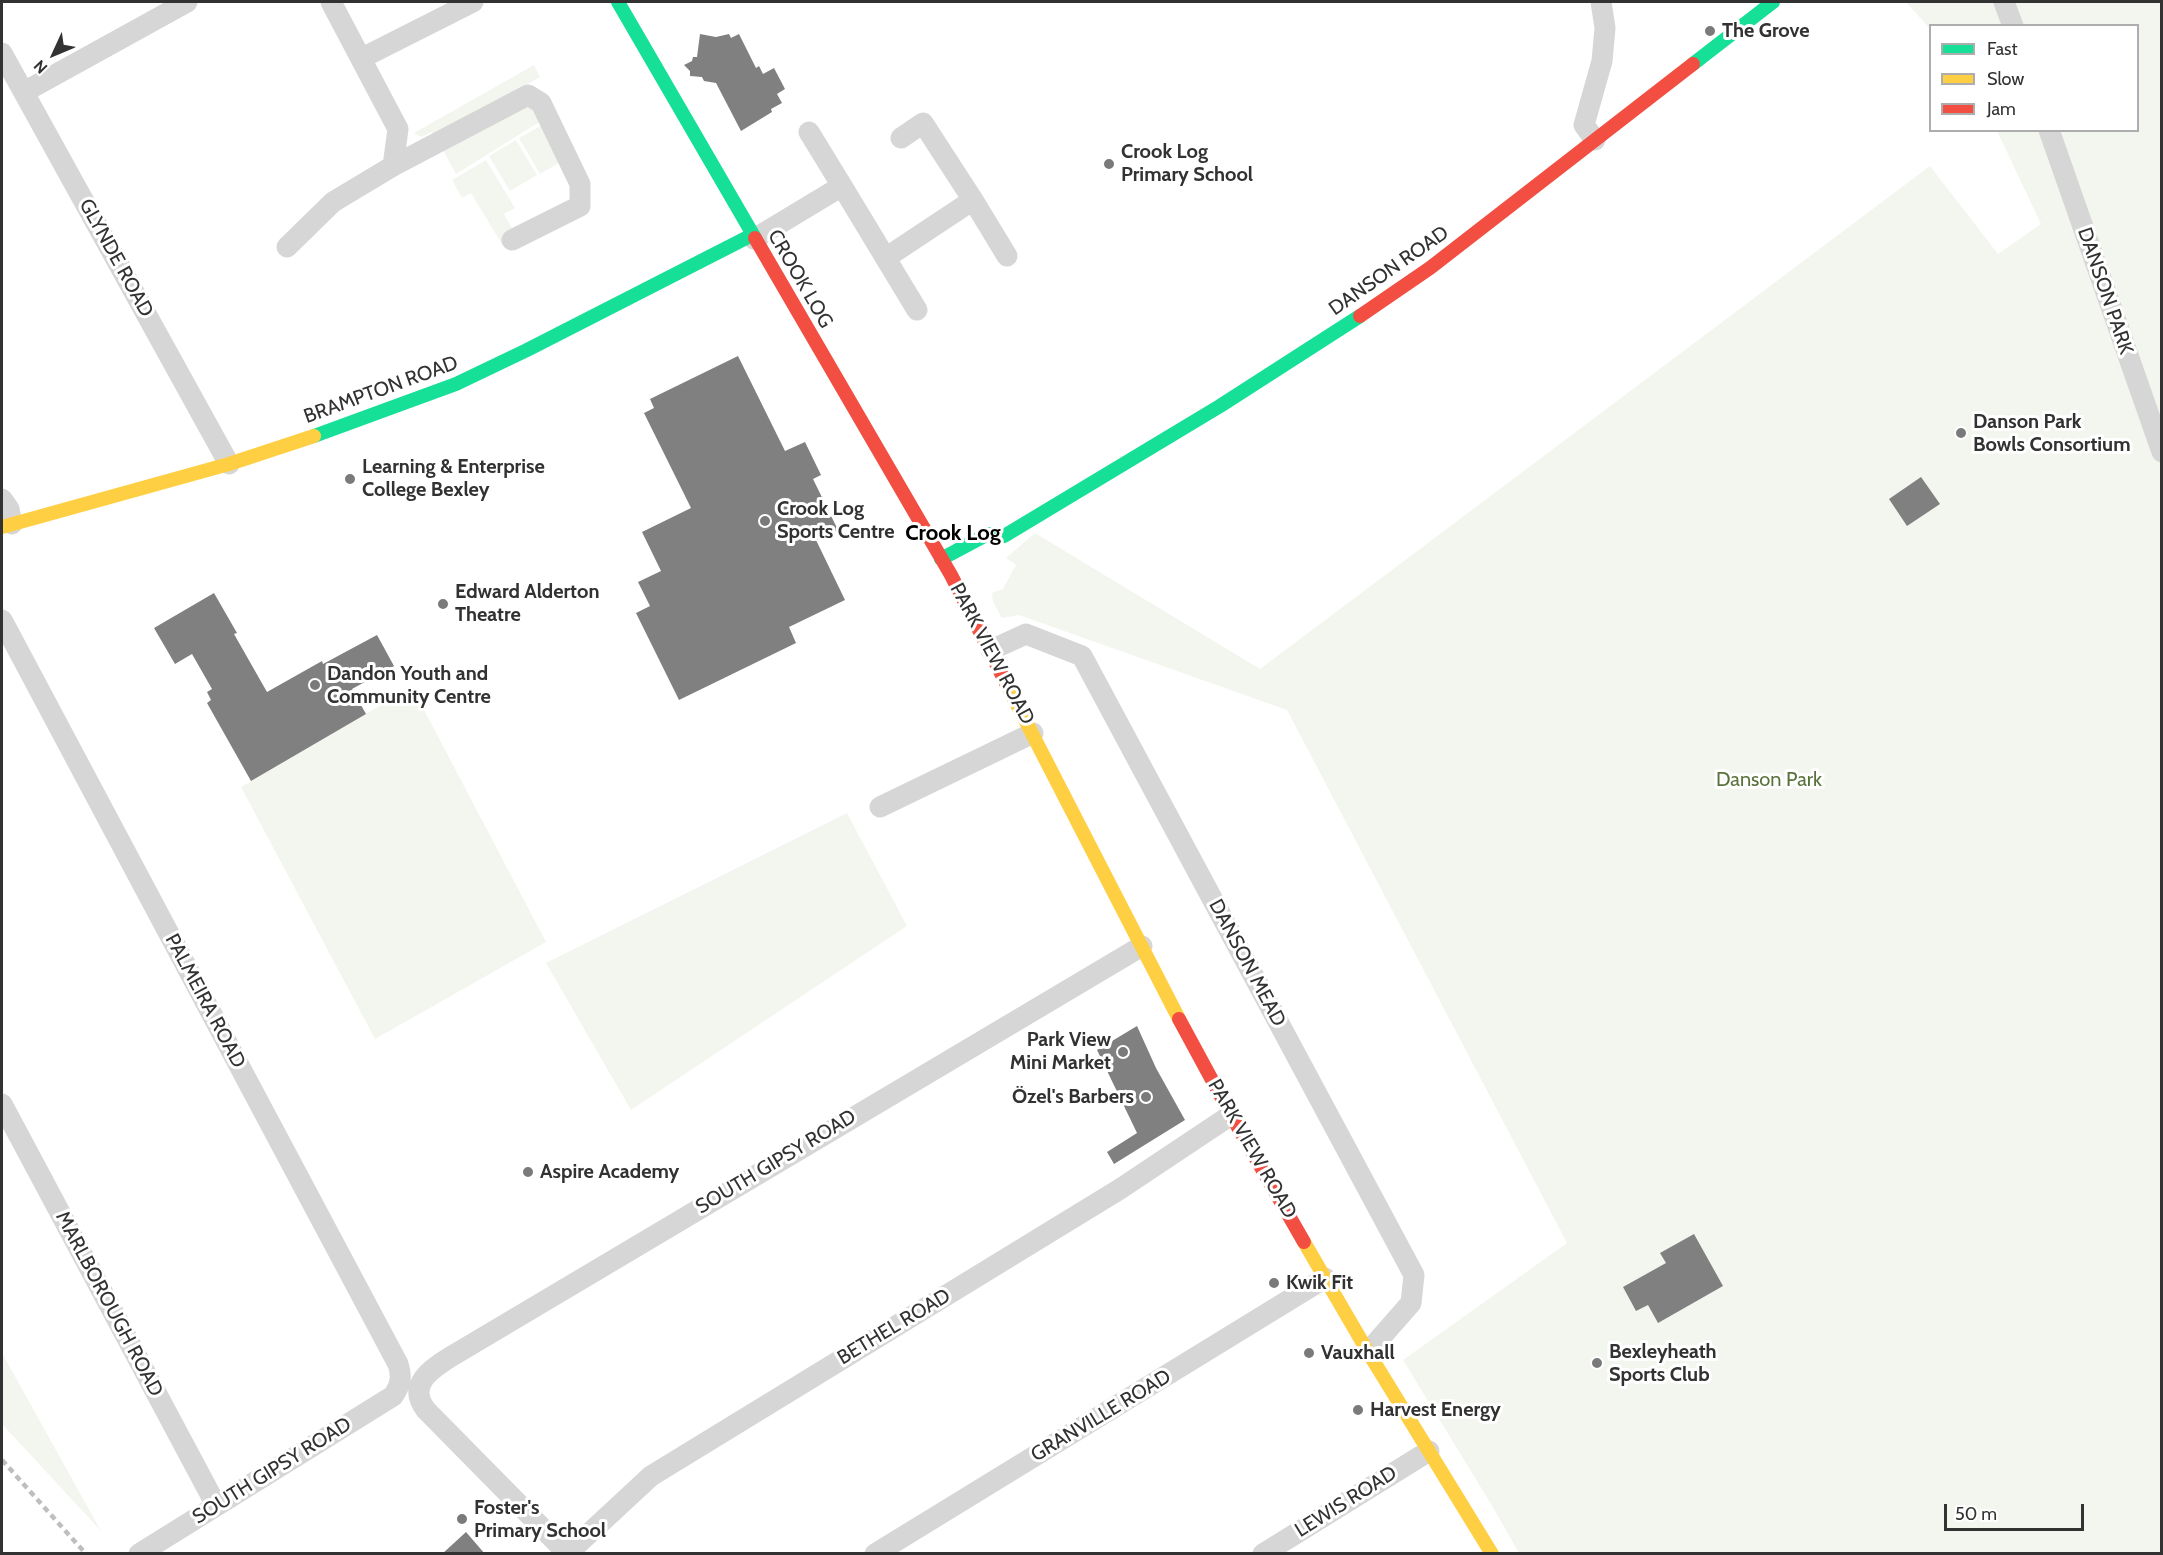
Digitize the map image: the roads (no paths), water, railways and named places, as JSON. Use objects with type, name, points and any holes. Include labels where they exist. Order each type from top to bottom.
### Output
[{"type":"main road","name":"CROOK LOG","points":[[618,2],[941,559],[956,572]]},
{"type":"main road","name":"DANSON ROAD","points":[[941,559],[988,534],[1002,542],[1176,435],[1384,301],[1595,140],[1764,4]]},
{"type":"main road","name":"BRAMPTON ROAD","points":[[7,526],[229,464],[352,423],[456,384],[753,237]]},
{"type":"main road","name":"PARK VIEW ROAD","points":[[956,572],[991,650],[1033,733],[1164,991],[1231,1115],[1368,1352],[1492,1554]]},
{"type":"street","points":[[24,92],[187,2]]},
{"type":"street","points":[[331,2],[398,129],[393,166]]},
{"type":"street","points":[[362,58],[473,2]]},
{"type":"street","points":[[1595,140],[1584,125],[1602,61],[1605,28],[1601,2]]},
{"type":"street","points":[[2004,2],[2012,24]]},
{"type":"street","name":"GLYNDE ROAD","points":[[2,52],[229,464]]},
{"type":"street","points":[[287,248],[333,202],[393,166],[528,95],[541,103],[580,184],[580,206],[512,240]]},
{"type":"street","points":[[901,138],[923,123],[1007,256]]},
{"type":"street","points":[[808,132],[887,257],[917,310]]},
{"type":"street","name":"DANSON PARK","points":[[2050,132],[2162,452]]},
{"type":"street","points":[[753,237],[842,186]]},
{"type":"street","points":[[887,257],[973,200]]},
{"type":"street","points":[[2,499],[9,509],[7,526]]},
{"type":"street","name":"PALMEIRA ROAD","points":[[2,620],[401,1372],[426,1410],[568,1553]]},
{"type":"street","name":"DANSON MEAD","points":[[991,650],[1026,634],[1083,656],[1414,1275],[1411,1303],[1368,1352]]},
{"type":"street","name":"PARK VIEW ROAD","points":[[880,807],[1033,733]]},
{"type":"street","name":"SOUTH GIPSY ROAD","points":[[139,1554],[216,1504],[410,1386],[452,1356],[1142,946]]},
{"type":"street","name":"MARLBOROUGH ROAD","points":[[2,1104],[216,1504]]},
{"type":"street","name":"BETHEL ROAD","points":[[568,1553],[651,1476],[1120,1189],[1231,1115]]},
{"type":"street","name":"GRANVILLE ROAD","points":[[875,1554],[1325,1278]]},
{"type":"street","name":"LEWIS ROAD","points":[[1263,1554],[1429,1451]]},
{"type":"railway","points":[[2,1460],[86,1554]]},
{"type":"place","name":"The Grove","points":[[1710,31]]},
{"type":"place","name":"Crook Log Primary School","points":[[1109,164]]},
{"type":"place","name":"Danson Park Bowls Consortium","points":[[1961,433]]},
{"type":"place","name":"Learning & Enterprise College Bexley","points":[[350,479]]},
{"type":"place","name":"Crook Log Sports Centre","points":[[765,521]]},
{"type":"place","name":"Edward Alderton Theatre","points":[[443,604]]},
{"type":"place","name":"Dandon Youth and Community Centre","points":[[315,685]]},
{"type":"place","name":"Park View Mini Market","points":[[1123,1052]]},
{"type":"place","name":"Özel's Barbers","points":[[1146,1097]]},
{"type":"place","name":"Aspire Academy","points":[[528,1172]]},
{"type":"place","name":"Kwik Fit","points":[[1274,1283]]},
{"type":"place","name":"Vauxhall","points":[[1309,1353]]},
{"type":"place","name":"Bexleyheath Sports Club","points":[[1597,1363]]},
{"type":"place","name":"Harvest Energy","points":[[1358,1410]]},
{"type":"place","name":"Foster's Primary School","points":[[462,1519]]},
{"type":"district","name":"Crook Log","points":[[953,534]]},
{"type":"park label","name":"Danson Park","points":[[1769,780]]}]
